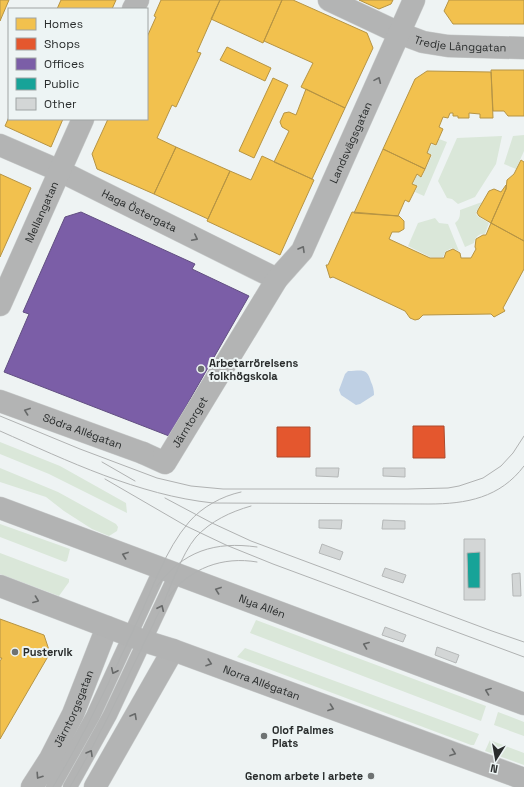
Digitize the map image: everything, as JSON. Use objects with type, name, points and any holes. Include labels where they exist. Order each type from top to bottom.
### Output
[{"type":"main road","name":"Nya Allén","points":[[0,508],[524,704]]},
{"type":"main road","name":"Norra Allégatan","points":[[0,586],[107,627],[524,779]]},
{"type":"street","name":"Tredje Långgatan","points":[[329,0],[399,33],[423,42],[448,46],[524,48]]},
{"type":"street","name":"Landsvägsgatan","points":[[277,279],[302,251],[414,0]]},
{"type":"street","name":"Mellangatan","points":[[0,305],[83,120]]},
{"type":"street","name":"Haga Östergata","points":[[0,145],[60,171],[277,279]]},
{"type":"street","name":"Järntorget","points":[[166,463],[277,279]]},
{"type":"street","name":"Södra Allégatan","points":[[0,401],[143,453],[166,463]]},
{"type":"street","name":"Järntorgsgatan","points":[[32,787],[50,759],[73,714],[107,627]]},
{"type":"street","points":[[95,787],[173,650]]},
{"type":"lane","points":[[70,787],[110,716],[138,638],[168,571]]},
{"type":"lane","points":[[53,787],[138,638]]},
{"type":"green space","points":[[524,135],[524,151],[516,169],[504,164],[513,136]]},
{"type":"green space","points":[[502,136],[496,164],[475,197],[458,204],[452,199],[447,198],[438,181],[457,138]]},
{"type":"green space","points":[[439,139],[447,142],[424,196],[415,192],[418,186],[413,184],[417,175],[422,177],[432,155],[427,153],[432,144],[436,146]]},
{"type":"green space","points":[[482,202],[476,214],[489,223],[485,234],[479,235],[474,243],[465,247],[455,223],[458,220],[460,210]]},
{"type":"green space","points":[[435,218],[439,223],[448,224],[459,251],[452,248],[446,251],[443,257],[430,257],[408,246],[418,223]]},
{"type":"green space","points":[[0,442],[60,466],[126,503],[127,513],[49,474],[0,454]]},
{"type":"green space","points":[[0,468],[58,492],[116,524],[118,527],[117,531],[109,536],[92,529],[64,511],[46,497],[0,482]]},
{"type":"green space","points":[[0,524],[70,549],[67,561],[65,562],[0,537]]},
{"type":"green space","points":[[0,553],[69,579],[69,582],[59,596],[0,574]]},
{"type":"green space","points":[[256,620],[486,706],[481,721],[250,633]]},
{"type":"green space","points":[[245,648],[479,734],[474,745],[471,745],[237,657]]},
{"type":"green space","points":[[498,712],[524,722],[524,736],[494,725]]},
{"type":"green space","points":[[490,740],[524,753],[524,765],[485,751]]},
{"type":"water","points":[[348,371],[363,371],[368,374],[374,390],[374,395],[356,405],[341,395],[339,390],[345,374]]},
{"type":"building: Homes","points":[[0,0],[9,0],[0,21]]},
{"type":"building: Homes","points":[[61,0],[116,0],[112,8],[57,8]]},
{"type":"building: Homes","points":[[161,0],[220,0],[197,52],[201,53],[176,107],[172,105],[157,138],[176,147],[154,194],[97,169],[92,154],[108,120],[148,120],[148,35],[156,17],[154,16]]},
{"type":"building: Homes","points":[[220,0],[282,0],[263,43],[211,19]]},
{"type":"building: Homes","points":[[282,0],[293,0],[367,33],[373,48],[345,108],[301,87],[313,63],[264,41]]},
{"type":"building: Homes","points":[[359,0],[393,0],[391,4],[379,9]]},
{"type":"building: Homes","points":[[449,0],[524,0],[524,24],[453,24],[444,11]]},
{"type":"building: Homes","points":[[227,47],[271,68],[265,81],[220,60]]},
{"type":"building: Homes","points":[[491,70],[524,70],[524,116],[508,116],[504,111],[493,111]]},
{"type":"building: Homes","points":[[427,71],[491,72],[493,118],[480,118],[480,114],[469,113],[469,118],[458,118],[458,116],[453,116],[453,113],[450,113],[448,118],[443,117],[439,127],[443,129],[436,145],[431,143],[427,153],[431,155],[425,169],[383,149],[415,79]]},
{"type":"building: Homes","points":[[273,78],[288,85],[254,158],[239,151]]},
{"type":"building: Homes","points":[[306,89],[345,108],[312,179],[274,162],[289,131],[282,127],[280,122],[284,113],[289,112],[296,115]]},
{"type":"building: Homes","points":[[8,119],[63,120],[51,147],[5,126]]},
{"type":"building: Homes","points":[[176,147],[230,171],[208,219],[154,194]]},
{"type":"building: Homes","points":[[383,149],[425,169],[421,177],[417,174],[412,184],[417,186],[409,202],[405,200],[398,216],[354,213]]},
{"type":"building: Homes","points":[[262,156],[314,180],[280,255],[207,221],[230,171],[251,180]]},
{"type":"building: Homes","points":[[521,160],[524,162],[524,241],[491,223],[506,189],[507,180],[514,174]]},
{"type":"building: Homes","points":[[0,174],[31,188],[0,257]]},
{"type":"building: Homes","points":[[506,185],[506,189],[491,223],[479,216],[477,213],[478,210],[489,191],[494,189],[501,192]]},
{"type":"building: Homes","points":[[352,212],[399,216],[404,221],[404,229],[399,232],[392,232],[389,239],[430,258],[444,258],[446,252],[453,249],[460,253],[461,258],[471,258],[476,249],[476,239],[486,235],[491,223],[524,241],[524,269],[503,308],[505,311],[494,317],[491,314],[423,315],[419,319],[415,320],[410,318],[405,311],[333,277],[330,278],[326,265],[328,265]]},
{"type":"building: Homes","points":[[0,619],[44,635],[50,653],[0,739],[0,661],[2,658],[0,658]]},
{"type":"building: Shops","points":[[413,426],[444,426],[445,458],[413,458]]},
{"type":"building: Shops","points":[[277,427],[310,427],[310,457],[277,457]]},
{"type":"building: Offices","points":[[81,212],[195,264],[192,269],[249,296],[169,436],[4,372],[29,314],[23,312],[65,217]]},
{"type":"building: Public","points":[[480,552],[480,588],[468,588],[467,553]]},
{"type":"building: Other","points":[[316,468],[339,468],[338,477],[316,476]]},
{"type":"building: Other","points":[[383,468],[405,468],[405,477],[383,476]]},
{"type":"building: Other","points":[[319,520],[342,520],[341,529],[319,528]]},
{"type":"building: Other","points":[[383,520],[405,521],[405,529],[382,529]]},
{"type":"building: Other","points":[[464,539],[485,539],[485,600],[464,600]],"holes":[[[480,552],[480,588],[468,588],[467,553]]]},
{"type":"building: Other","points":[[322,544],[343,552],[340,560],[319,553]]},
{"type":"building: Other","points":[[385,568],[406,575],[403,583],[382,576]]},
{"type":"building: Other","points":[[520,573],[521,596],[513,596],[512,574]]},
{"type":"building: Other","points":[[385,627],[406,635],[403,642],[382,635]]},
{"type":"building: Other","points":[[437,647],[459,655],[456,663],[435,655]]},
{"type":"tram line","points":[[0,416],[80,449],[157,478],[191,486],[223,489],[448,488],[483,478],[501,466],[513,453],[524,436]]},
{"type":"tram line","points":[[0,431],[78,465],[131,485],[185,499],[213,503],[456,503],[481,497],[493,492],[515,477],[524,466]]},
{"type":"tram line","points":[[102,462],[135,481]]},
{"type":"tram line","points":[[105,479],[186,526],[226,545],[273,564],[524,657]]},
{"type":"tram line","points":[[53,787],[97,706],[166,557],[173,545],[189,522],[206,507],[220,499],[241,492]]},
{"type":"tram line","points":[[165,498],[212,523],[251,541],[524,642]]},
{"type":"tram line","points":[[70,787],[117,698],[161,608],[181,562],[191,544],[202,531],[214,522],[228,514],[251,506]]},
{"type":"tram line","points":[[157,586],[178,564],[201,551],[214,547],[227,546],[257,547]]},
{"type":"tram line","points":[[169,596],[177,586],[187,578],[208,566],[232,561],[257,562]]},
{"type":"place","name":"Arbetarrörelsens folkhögskola","points":[[201,369]]},
{"type":"place","name":"Pustervik","points":[[15,652]]},
{"type":"place","name":"Olof Palmes Plats","points":[[264,736]]},
{"type":"place","name":"Genom arbete i arbete","points":[[371,776]]}]
